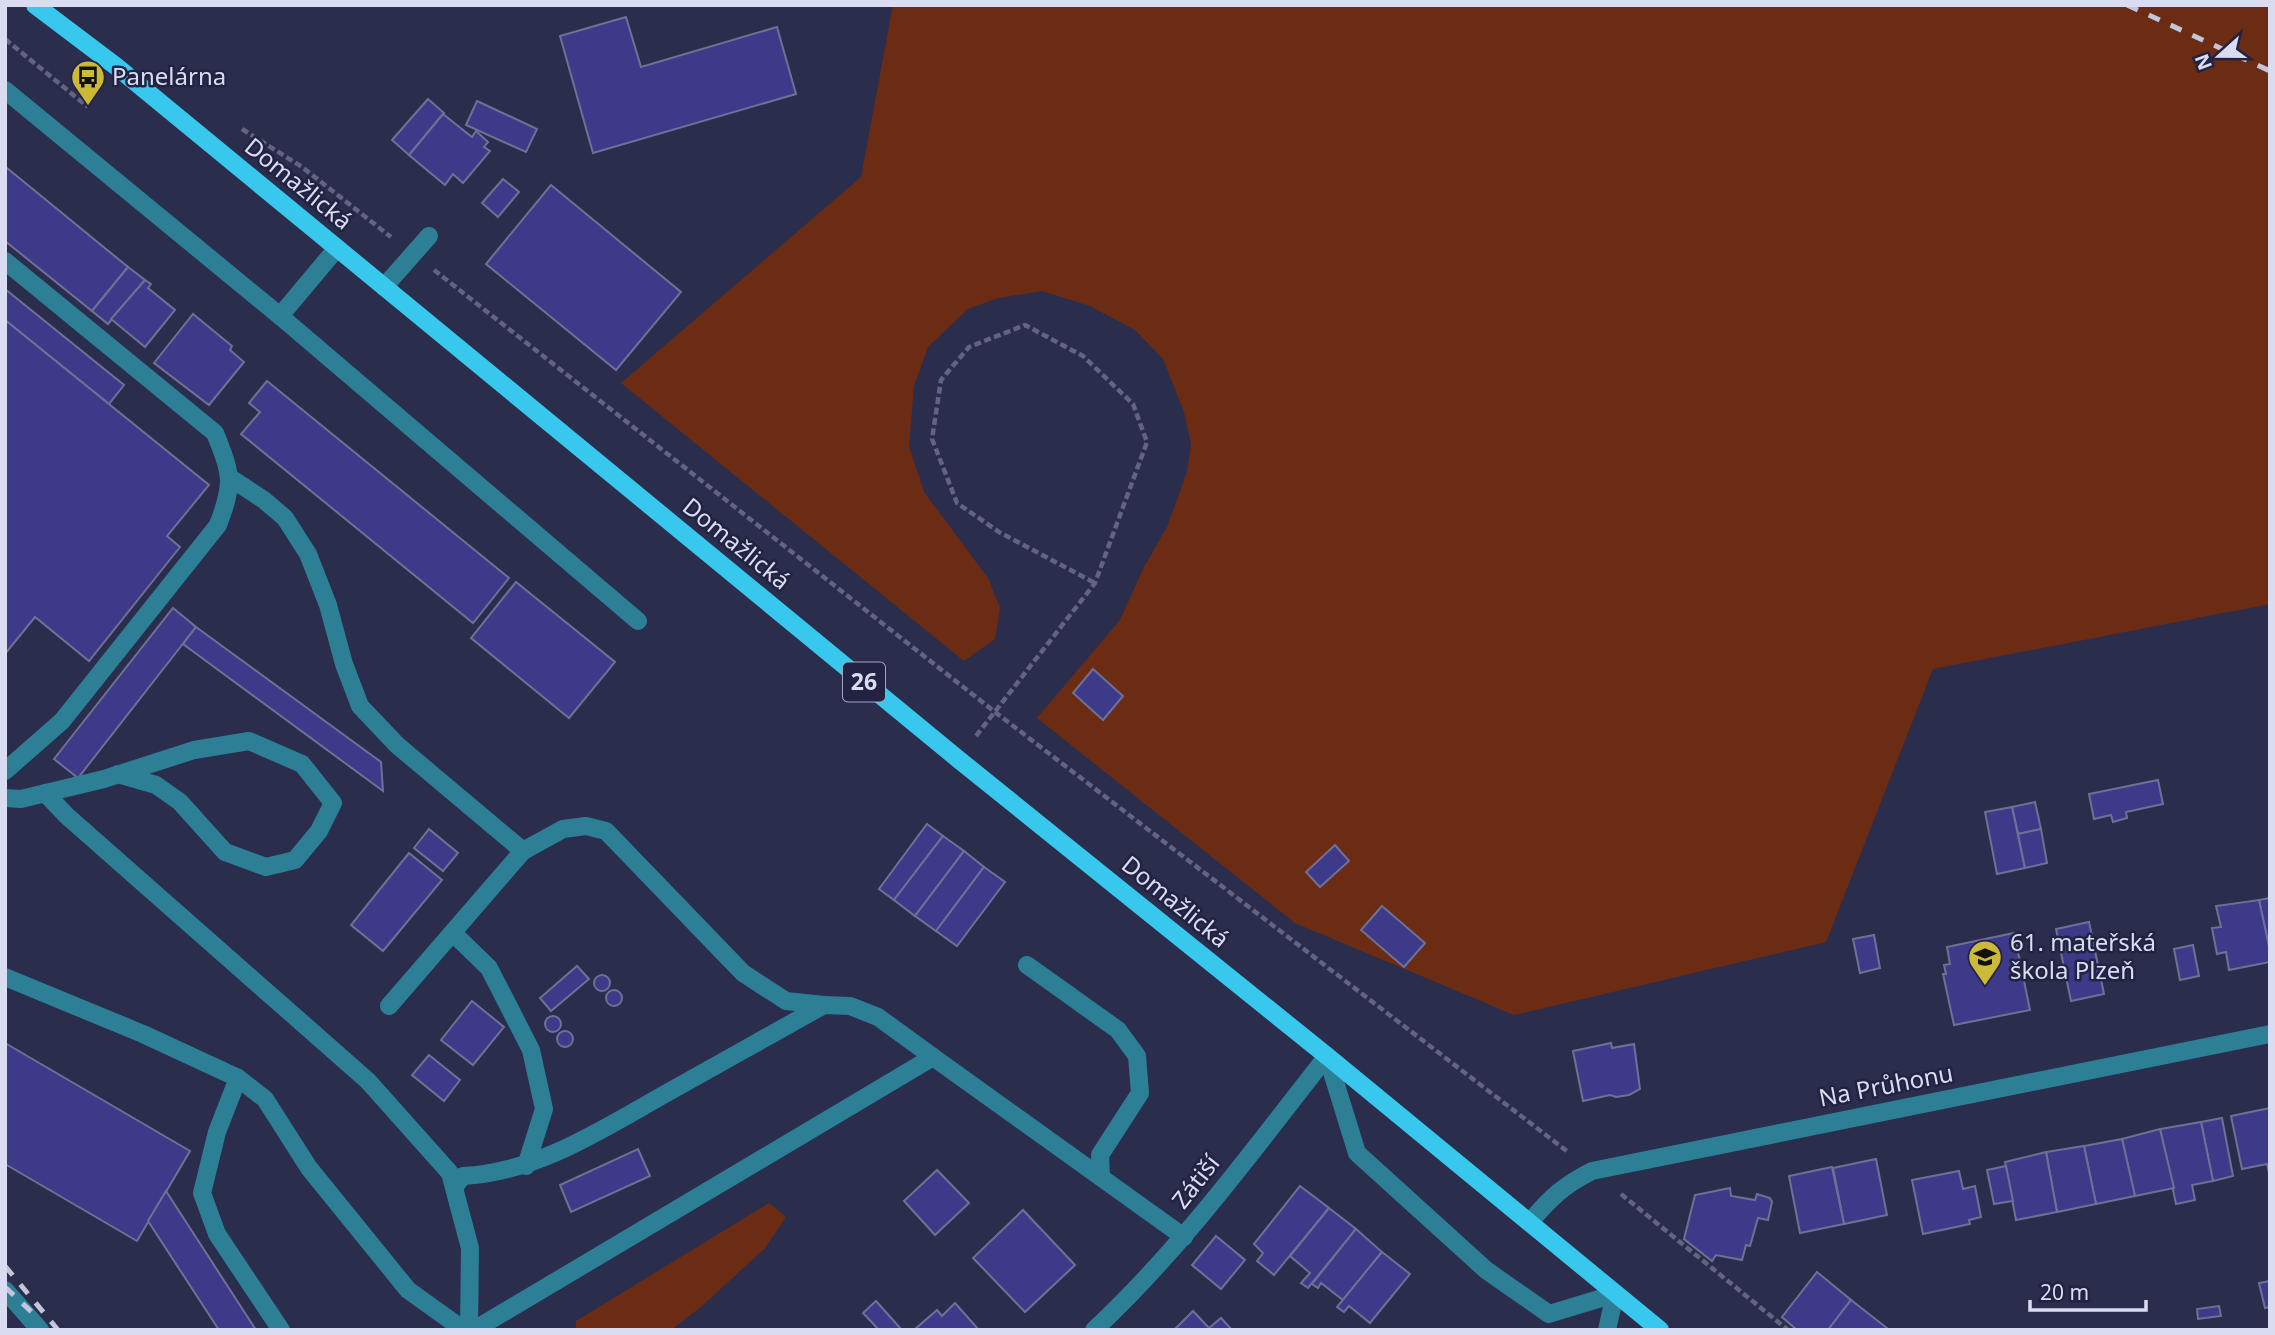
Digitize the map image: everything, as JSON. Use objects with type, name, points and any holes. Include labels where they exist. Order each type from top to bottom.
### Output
[{"type":"main road","name":"Domažlická","points":[[35,5],[117,67],[958,759],[1327,1056],[1660,1330]]},
{"type":"main road","name":"Domažlická","points":[[55,5],[117,67]]},
{"type":"street","points":[[5,90],[280,316],[638,621]]},
{"type":"street","points":[[384,287],[429,236]]},
{"type":"street","points":[[280,316],[337,248]]},
{"type":"street","points":[[5,261],[215,433],[228,465],[229,477],[229,495],[218,525],[62,721],[5,771]]},
{"type":"street","points":[[229,477],[264,500],[285,519],[309,554],[328,604],[344,664],[360,706],[397,745],[523,851]]},
{"type":"street","points":[[5,798],[21,799],[118,774],[194,750],[249,741],[302,764],[333,803],[319,831],[295,860],[266,867],[225,852],[180,802],[156,785],[118,774]]},
{"type":"street","points":[[45,793],[66,816],[368,1081],[450,1173],[471,1248],[469,1330]]},
{"type":"street","points":[[389,1006],[523,851],[563,829],[586,825],[606,831],[743,973],[786,1000],[850,1006],[878,1017],[1184,1237]]},
{"type":"street","points":[[454,934],[489,968],[531,1049],[544,1109],[526,1166]]},
{"type":"street","points":[[1027,965],[1118,1030],[1137,1056],[1140,1093],[1100,1154],[1101,1177]]},
{"type":"street","points":[[5,977],[143,1034],[238,1078],[264,1099],[309,1168],[408,1290],[469,1330]]},
{"type":"street","points":[[454,1187],[463,1176],[483,1175],[526,1166],[588,1137],[824,1005]]},
{"type":"street","name":"Na Průhonu","points":[[1530,1222],[1549,1198],[1592,1171],[2270,1034]]},
{"type":"street","points":[[1327,1056],[1357,1153],[1486,1270],[1549,1314],[1615,1294],[1607,1330]]},
{"type":"street","name":"Zátiší","points":[[1094,1330],[1128,1298],[1184,1237],[1327,1056]]},
{"type":"street","points":[[469,1330],[933,1057]]},
{"type":"street","points":[[238,1078],[217,1132],[202,1193],[218,1234],[281,1330]]},
{"type":"street","points":[[5,1290],[40,1330]]},
{"type":"path","points":[[5,39],[88,107]]},
{"type":"path","points":[[233,124],[302,167],[995,712],[1592,1171],[1788,1330]]},
{"type":"path","points":[[958,759],[1095,583],[1147,442],[1133,404],[1083,355],[1025,325],[969,347],[941,380],[932,439],[957,503],[999,532],[1095,583]]},
{"type":"shaded area","points":[[893,5],[2270,5],[2270,604],[1933,669],[1826,942],[1514,1015],[1295,923],[1037,718],[1120,620],[1144,567],[1167,527],[1187,472],[1191,444],[1184,412],[1163,359],[1135,330],[1090,306],[1042,291],[998,298],[968,309],[928,347],[914,386],[909,446],[924,492],[988,578],[1000,608],[995,639],[964,661],[621,383],[861,177]]},
{"type":"shaded area","points":[[769,1203],[786,1217],[765,1248],[702,1306],[671,1330],[576,1330],[576,1321]]},
{"type":"building","points":[[626,17],[641,67],[777,27],[796,94],[593,153],[560,36]]},
{"type":"building","points":[[428,99],[444,113],[409,155],[392,140]]},
{"type":"building","points":[[477,101],[537,129],[526,152],[466,125]]},
{"type":"building","points":[[443,114],[472,137],[476,131],[488,142],[484,147],[490,151],[463,183],[453,174],[445,185],[409,155]]},
{"type":"building","points":[[7,168],[128,267],[92,311],[5,241]]},
{"type":"building","points":[[503,179],[519,192],[498,217],[482,203]]},
{"type":"building","points":[[551,185],[681,292],[616,370],[486,264]]},
{"type":"building","points":[[128,267],[145,280],[108,324],[92,311]]},
{"type":"building","points":[[145,280],[151,284],[148,288],[175,310],[145,347],[111,319]]},
{"type":"building","points":[[5,289],[124,385],[109,404],[5,320]]},
{"type":"building","points":[[193,314],[232,346],[230,350],[244,362],[209,405],[154,363]]},
{"type":"building","points":[[5,320],[209,485],[167,536],[180,547],[89,661],[35,617],[5,654]]},
{"type":"building","points":[[267,381],[509,578],[473,623],[241,434],[260,412],[249,403]]},
{"type":"building","points":[[516,582],[615,662],[569,718],[471,638]]},
{"type":"building","points":[[173,608],[196,627],[78,778],[54,759]]},
{"type":"building","points":[[196,627],[381,762],[383,791],[183,644]]},
{"type":"building","points":[[1093,669],[1123,696],[1103,720],[1073,693]]},
{"type":"building","points":[[2158,780],[2163,804],[2126,812],[2127,818],[2113,822],[2111,815],[2094,819],[2089,794]]},
{"type":"building","points":[[2035,802],[2041,829],[2018,834],[2012,807]]},
{"type":"building","points":[[2012,807],[2025,868],[1997,874],[1985,812]]},
{"type":"building","points":[[927,824],[943,836],[894,900],[879,889]]},
{"type":"building","points":[[429,829],[458,853],[443,871],[414,848]]},
{"type":"building","points":[[2041,829],[2047,863],[2025,868],[2018,834]]},
{"type":"building","points":[[943,836],[964,851],[915,916],[894,900]]},
{"type":"building","points":[[1335,845],[1349,861],[1320,887],[1306,872]]},
{"type":"building","points":[[964,851],[984,867],[936,931],[915,916]]},
{"type":"building","points":[[409,853],[442,880],[383,951],[351,925]]},
{"type":"building","points":[[984,867],[1005,882],[957,946],[936,931]]},
{"type":"building","points":[[2270,898],[2270,951],[2259,900]]},
{"type":"building","points":[[2259,900],[2270,962],[2229,970],[2226,952],[2217,954],[2212,928],[2221,927],[2216,906]]},
{"type":"building","points":[[1382,906],[1425,943],[1404,967],[1361,930]]},
{"type":"building","points":[[2089,922],[2104,994],[2071,1001],[2056,929]]},
{"type":"building","name":"61. mateřská škola Plzeň","points":[[2014,933],[2030,1010],[1954,1025],[1943,974],[1946,974],[1944,965],[1950,964],[1947,947]]},
{"type":"building","points":[[1874,935],[1880,968],[1860,973],[1853,939]]},
{"type":"building","points":[[2193,945],[2199,976],[2180,980],[2174,949]]},
{"type":"building","points":[[577,966],[589,979],[551,1011],[540,998]]},
{"type":"building","points":[[599,975],[605,975],[610,983],[608,989],[599,991],[594,986],[594,980]]},
{"type":"building","points":[[611,990],[617,990],[622,998],[620,1004],[611,1006],[606,1001],[606,995]]},
{"type":"building","points":[[472,1001],[504,1027],[473,1065],[441,1040]]},
{"type":"building","points":[[550,1016],[556,1016],[561,1024],[559,1030],[550,1032],[545,1027],[545,1021]]},
{"type":"building","points":[[562,1031],[568,1031],[573,1039],[571,1045],[562,1047],[557,1042],[557,1036]]},
{"type":"building","points":[[5,1043],[190,1151],[137,1241],[5,1164]]},
{"type":"building","points":[[1611,1043],[1612,1048],[1634,1044],[1640,1089],[1629,1095],[1610,1095],[1583,1101],[1573,1051]]},
{"type":"building","points":[[429,1055],[460,1080],[444,1101],[412,1075]]},
{"type":"building","points":[[2270,1108],[2270,1177],[2267,1164],[2242,1169],[2231,1116]]},
{"type":"building","points":[[2222,1118],[2233,1176],[2213,1181],[2201,1122]]},
{"type":"building","points":[[2201,1122],[2213,1181],[2192,1185],[2195,1200],[2176,1204],[2160,1129]]},
{"type":"building","points":[[2160,1129],[2174,1188],[2135,1196],[2122,1139]]},
{"type":"building","points":[[2122,1139],[2135,1196],[2096,1204],[2084,1146]]},
{"type":"building","points":[[2084,1146],[2096,1204],[2057,1212],[2046,1152]]},
{"type":"building","points":[[638,1149],[650,1176],[571,1212],[560,1185]]},
{"type":"building","points":[[2046,1152],[2057,1212],[2016,1220],[2005,1162]]},
{"type":"building","points":[[1876,1159],[1887,1215],[1844,1224],[1833,1168]]},
{"type":"building","points":[[2006,1166],[2013,1201],[1994,1204],[1987,1170]]},
{"type":"building","points":[[1832,1167],[1844,1224],[1800,1233],[1789,1176]]},
{"type":"building","points":[[937,1170],[969,1203],[935,1235],[904,1201]]},
{"type":"building","points":[[1959,1171],[1963,1189],[1975,1186],[1981,1217],[1969,1220],[1970,1224],[1923,1234],[1912,1180]]},
{"type":"building","points":[[1300,1186],[1329,1208],[1274,1275],[1257,1261],[1263,1253],[1254,1244]]},
{"type":"building","points":[[1730,1188],[1731,1196],[1755,1200],[1757,1194],[1770,1198],[1772,1202],[1768,1220],[1758,1218],[1750,1246],[1746,1245],[1742,1260],[1716,1255],[1712,1261],[1684,1239],[1695,1195]]},
{"type":"building","points":[[166,1191],[256,1330],[219,1330],[148,1221]]},
{"type":"building","points":[[1329,1208],[1356,1229],[1308,1288],[1301,1283],[1310,1273],[1290,1256]]},
{"type":"building","points":[[1023,1210],[1075,1265],[1025,1312],[973,1258]]},
{"type":"building","points":[[1356,1229],[1382,1252],[1343,1300],[1321,1283],[1318,1288],[1312,1284]]},
{"type":"building","points":[[1216,1236],[1245,1260],[1221,1289],[1192,1265]]},
{"type":"building","points":[[1382,1252],[1410,1274],[1370,1323],[1349,1306],[1344,1312],[1337,1307]]},
{"type":"building","points":[[1817,1272],[1851,1300],[1828,1330],[1797,1330],[1782,1317]]},
{"type":"building","points":[[2270,1281],[2270,1307],[2265,1308],[2259,1283]]},
{"type":"building","points":[[1851,1300],[1887,1328],[1828,1330]]},
{"type":"building","points":[[876,1301],[900,1330],[879,1330],[863,1313]]},
{"type":"building","points":[[955,1303],[979,1330],[914,1330],[937,1310],[942,1316]]},
{"type":"building","points":[[2219,1306],[2221,1316],[2198,1319],[2197,1309]]},
{"type":"building","points":[[1193,1311],[1209,1328],[1221,1318],[1232,1330],[1174,1330]]},
{"type":"railway","points":[[2127,5],[2270,71]]},
{"type":"railway","points":[[5,1266],[58,1330]]},
{"type":"railway","points":[[5,1287],[36,1316]]},
{"type":"place","name":"Panelárna","points":[[88,107]]},
{"type":"place","name":"61. mateřská škola Plzeň","points":[[1985,987]]}]
